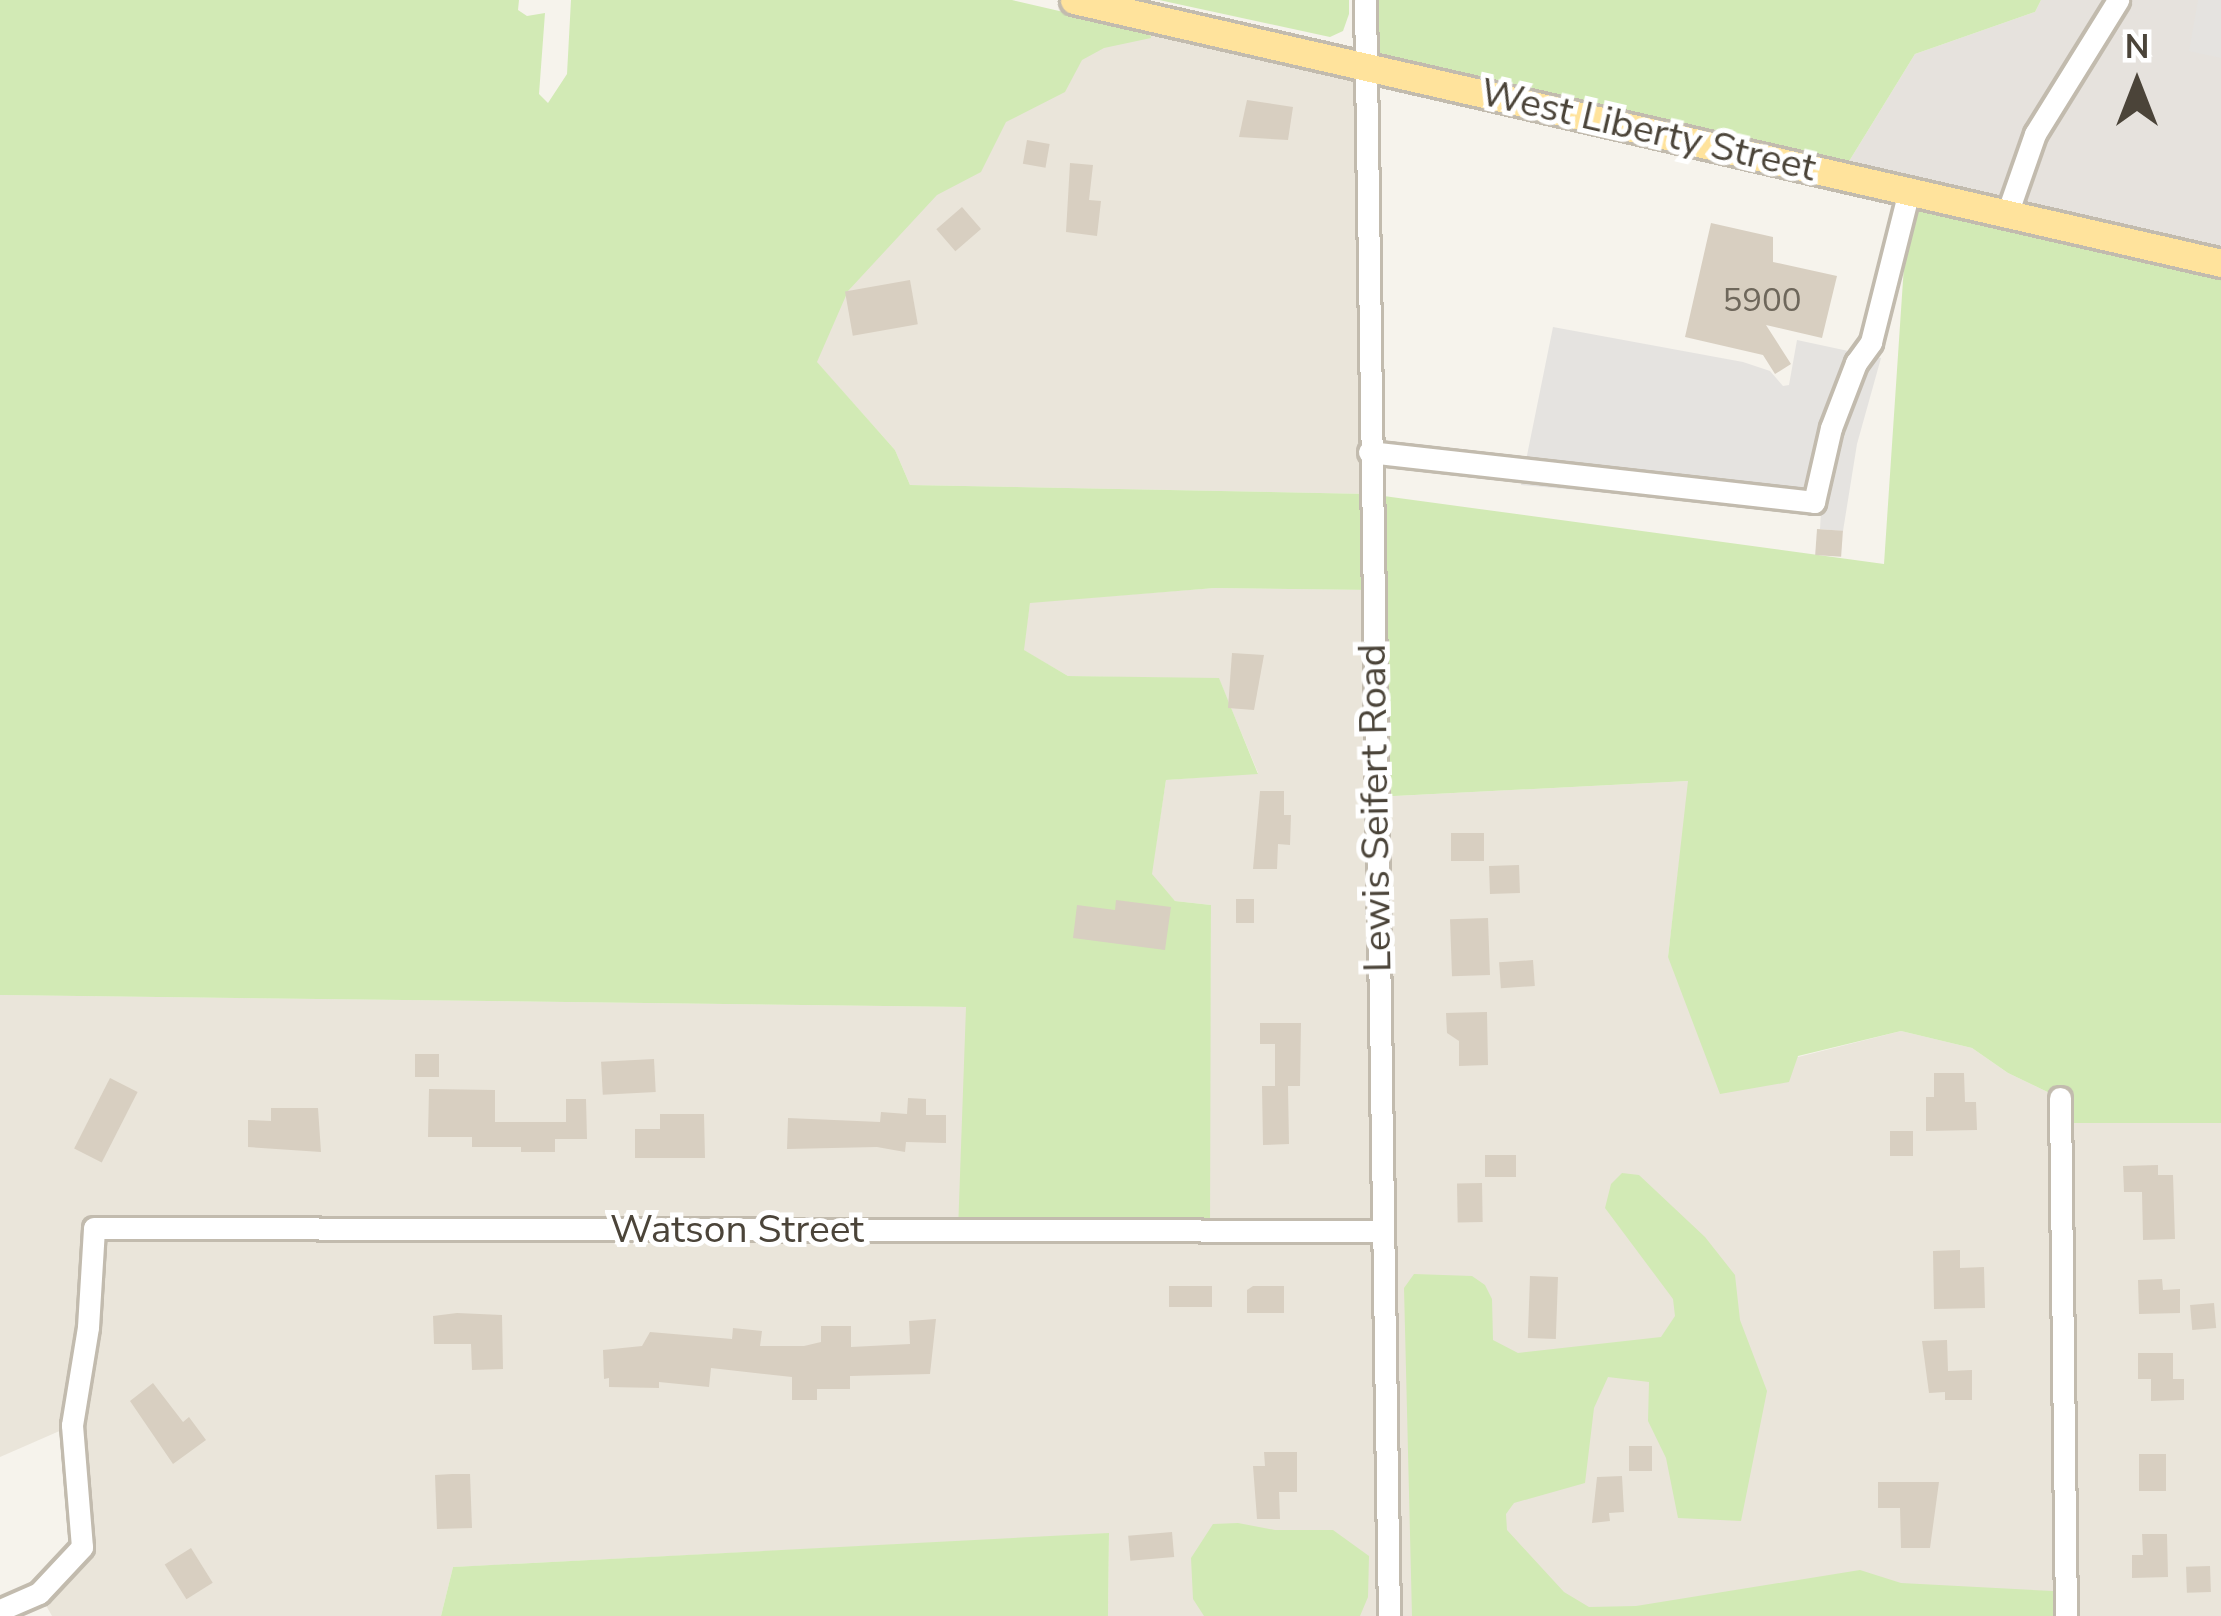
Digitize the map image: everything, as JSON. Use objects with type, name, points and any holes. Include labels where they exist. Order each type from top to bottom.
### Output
[{"type":"main road","name":"West Liberty Street","points":[[1074,0],[2221,263]]},
{"type":"street","name":"Lewis Seifert Road","points":[[1364,0],[1389,1616]]},
{"type":"street","points":[[2007,214],[2035,134],[2118,0]]},
{"type":"street","points":[[1369,452],[1814,502],[1838,408],[1871,342],[1909,191]]},
{"type":"street","points":[[2060,1098],[2066,1616]]},
{"type":"street","name":"Watson Street","points":[[0,1610],[39,1593],[82,1547],[72,1425],[88,1327],[94,1228],[1381,1231]]},
{"type":"shaded area","points":[[2041,0],[2221,0],[2221,263],[1840,176],[1915,54],[2035,12]]},
{"type":"shaded area","points":[[2198,0],[2221,0],[2221,58],[2189,51]]},
{"type":"shaded area","points":[[1078,1],[1365,67],[1369,494],[910,485],[895,450],[728,263]]},
{"type":"shaded area","points":[[1553,327],[1743,362],[1770,371],[1783,386],[1789,385],[1797,340],[1881,358],[1857,444],[1843,531],[1820,529],[1821,512],[1521,485]]},
{"type":"shaded area","points":[[1215,588],[1372,590],[1376,797],[1689,781],[1668,957],[1798,1057],[1901,1031],[1972,1048],[2008,1073],[2060,1098],[2061,1123],[2221,1123],[2221,1616],[1108,1616],[1109,1534],[453,1567],[441,1616],[52,1616],[39,1593],[82,1547],[71,1426],[0,1457],[0,995],[966,1007],[1210,1031],[1211,905],[1175,901],[1151,875],[1166,780],[1258,773],[1219,679],[1068,676],[1023,650],[1030,602]]},
{"type":"green space","points":[[0,0],[519,0],[518,10],[527,16],[545,13],[539,94],[548,103],[567,74],[571,0],[1012,0],[1150,32],[1151,38],[1104,48],[1082,60],[1065,92],[1006,122],[981,172],[937,195],[848,291],[817,362],[895,450],[910,485],[1369,494],[1884,564],[1909,191],[2221,263],[2221,1123],[2061,1123],[2060,1098],[2008,1073],[1972,1048],[1901,1031],[1798,1056],[1789,1082],[1720,1094],[1668,957],[1688,781],[1375,797],[1371,590],[1215,588],[1030,603],[1024,650],[1068,676],[1219,678],[1258,774],[1166,780],[1152,874],[1175,901],[1211,905],[1210,1231],[958,1231],[966,1007],[0,995]]},
{"type":"green space","points":[[1159,0],[1349,0],[1349,14],[1343,31],[1330,37]]},
{"type":"green space","points":[[1365,0],[2041,0],[2035,12],[1915,54],[1840,176],[1365,67]]},
{"type":"green space","points":[[1622,1173],[1639,1175],[1705,1237],[1735,1275],[1740,1320],[1767,1391],[1741,1521],[1678,1518],[1666,1458],[1648,1421],[1649,1382],[1608,1377],[1594,1408],[1585,1483],[1514,1503],[1506,1514],[1507,1530],[1564,1592],[1589,1607],[1636,1606],[1860,1570],[1901,1583],[2053,1591],[2053,1616],[1412,1616],[1404,1288],[1414,1274],[1472,1276],[1485,1285],[1492,1299],[1493,1340],[1518,1353],[1661,1337],[1675,1316],[1673,1299],[1605,1208],[1611,1184]]},
{"type":"green space","points":[[1213,1524],[1275,1530],[1333,1530],[1369,1556],[1368,1597],[1360,1616],[1204,1616],[1193,1599],[1191,1558]]},
{"type":"green space","points":[[1109,1533],[1108,1616],[441,1616],[453,1567]]},
{"type":"building","points":[[1247,100],[1293,107],[1288,140],[1239,137]]},
{"type":"building","points":[[1027,140],[1050,144],[1045,168],[1023,164]]},
{"type":"building","points":[[1070,163],[1093,165],[1089,200],[1101,201],[1097,236],[1066,232]]},
{"type":"building","points":[[962,207],[981,229],[955,251],[936,229]]},
{"type":"building","points":[[1711,223],[1773,237],[1773,262],[1837,276],[1822,338],[1766,325],[1791,364],[1775,374],[1763,355],[1685,337]]},
{"type":"building","points":[[910,280],[918,324],[853,336],[845,291]]},
{"type":"building","points":[[1817,529],[1843,531],[1841,557],[1815,555]]},
{"type":"building","points":[[1232,653],[1264,655],[1254,710],[1228,708]]},
{"type":"building","points":[[1260,791],[1284,791],[1284,815],[1291,815],[1290,845],[1278,844],[1277,869],[1253,869]]},
{"type":"building","points":[[1451,833],[1484,833],[1484,861],[1451,861]]},
{"type":"building","points":[[1519,865],[1520,893],[1490,894],[1489,866]]},
{"type":"building","points":[[1236,899],[1254,899],[1254,923],[1236,923]]},
{"type":"building","points":[[1116,900],[1171,907],[1165,950],[1073,938],[1077,905],[1115,910]]},
{"type":"building","points":[[1488,918],[1490,975],[1452,976],[1450,919]]},
{"type":"building","points":[[1533,960],[1535,986],[1501,988],[1499,962]]},
{"type":"building","points":[[1487,1012],[1488,1065],[1459,1066],[1459,1041],[1447,1033],[1446,1013]]},
{"type":"building","points":[[1260,1023],[1301,1023],[1300,1086],[1288,1086],[1289,1144],[1263,1145],[1262,1086],[1275,1086],[1275,1044],[1260,1044]]},
{"type":"building","points":[[415,1054],[439,1054],[439,1077],[415,1077]]},
{"type":"building","points":[[654,1059],[656,1092],[603,1095],[601,1062]]},
{"type":"building","points":[[1934,1073],[1964,1073],[1965,1102],[1976,1102],[1977,1130],[1926,1131],[1926,1097],[1934,1097]]},
{"type":"building","points":[[110,1078],[138,1092],[102,1162],[74,1148]]},
{"type":"building","points":[[429,1089],[495,1090],[495,1122],[566,1122],[566,1099],[586,1099],[587,1139],[555,1139],[555,1152],[521,1152],[521,1147],[472,1147],[472,1137],[428,1137]]},
{"type":"building","points":[[908,1098],[926,1099],[926,1115],[946,1115],[946,1143],[906,1142],[905,1152],[877,1147],[787,1149],[788,1118],[880,1122],[881,1112],[907,1114]]},
{"type":"building","points":[[271,1108],[318,1108],[321,1152],[248,1147],[248,1120],[271,1121]]},
{"type":"building","points":[[660,1114],[704,1114],[705,1158],[635,1158],[635,1129],[660,1129]]},
{"type":"building","points":[[1890,1131],[1913,1131],[1913,1156],[1890,1156]]},
{"type":"building","points":[[1485,1155],[1516,1155],[1516,1177],[1485,1177]]},
{"type":"building","points":[[2158,1165],[2158,1175],[2173,1175],[2175,1239],[2143,1240],[2142,1192],[2124,1192],[2123,1166]]},
{"type":"building","points":[[1457,1183],[1482,1183],[1483,1222],[1458,1222]]},
{"type":"building","points":[[1960,1250],[1960,1268],[1984,1267],[1985,1308],[1934,1309],[1933,1251]]},
{"type":"building","points":[[1530,1276],[1558,1277],[1556,1339],[1528,1338]]},
{"type":"building","points":[[2162,1279],[2163,1290],[2180,1289],[2180,1313],[2139,1314],[2138,1280]]},
{"type":"building","points":[[1169,1286],[1212,1286],[1212,1307],[1169,1307]]},
{"type":"building","points":[[1284,1286],[1284,1313],[1247,1313],[1247,1290]]},
{"type":"building","points":[[2214,1303],[2216,1328],[2192,1330],[2190,1305]]},
{"type":"building","points":[[502,1315],[503,1369],[472,1370],[471,1344],[434,1344],[433,1316]]},
{"type":"building","points":[[936,1319],[930,1374],[850,1376],[850,1389],[817,1389],[817,1400],[792,1400],[792,1377],[711,1368],[709,1387],[659,1382],[659,1388],[609,1387],[609,1378],[604,1379],[603,1350],[642,1346],[650,1332],[732,1339],[733,1328],[762,1331],[760,1346],[804,1346],[821,1342],[821,1326],[851,1326],[851,1347],[910,1344],[909,1321]]},
{"type":"building","points":[[1947,1340],[1948,1371],[1972,1370],[1972,1400],[1945,1400],[1945,1392],[1929,1393],[1922,1341]]},
{"type":"building","points":[[2138,1353],[2173,1353],[2173,1379],[2184,1379],[2184,1400],[2151,1401],[2151,1379],[2138,1379]]},
{"type":"building","points":[[153,1383],[183,1422],[189,1417],[206,1440],[173,1464],[130,1401]]},
{"type":"building","points":[[1629,1446],[1652,1446],[1652,1471],[1629,1471]]},
{"type":"building","points":[[1264,1452],[1297,1452],[1297,1492],[1279,1492],[1280,1519],[1257,1519],[1253,1466],[1265,1466]]},
{"type":"building","points":[[2139,1454],[2166,1454],[2166,1491],[2139,1491]]},
{"type":"building","points":[[470,1474],[472,1528],[437,1529],[435,1475]]},
{"type":"building","points":[[1622,1476],[1624,1512],[1609,1513],[1610,1521],[1592,1523],[1597,1477]]},
{"type":"building","points":[[1878,1482],[1939,1482],[1930,1548],[1901,1548],[1900,1508],[1878,1508]]},
{"type":"building","points":[[1172,1532],[1174,1557],[1130,1561],[1128,1536]]},
{"type":"building","points":[[2142,1534],[2167,1534],[2168,1577],[2132,1578],[2132,1555],[2143,1555]]},
{"type":"building","points":[[191,1548],[213,1583],[186,1599],[165,1564]]},
{"type":"building","points":[[2210,1566],[2211,1592],[2187,1593],[2186,1567]]}]
